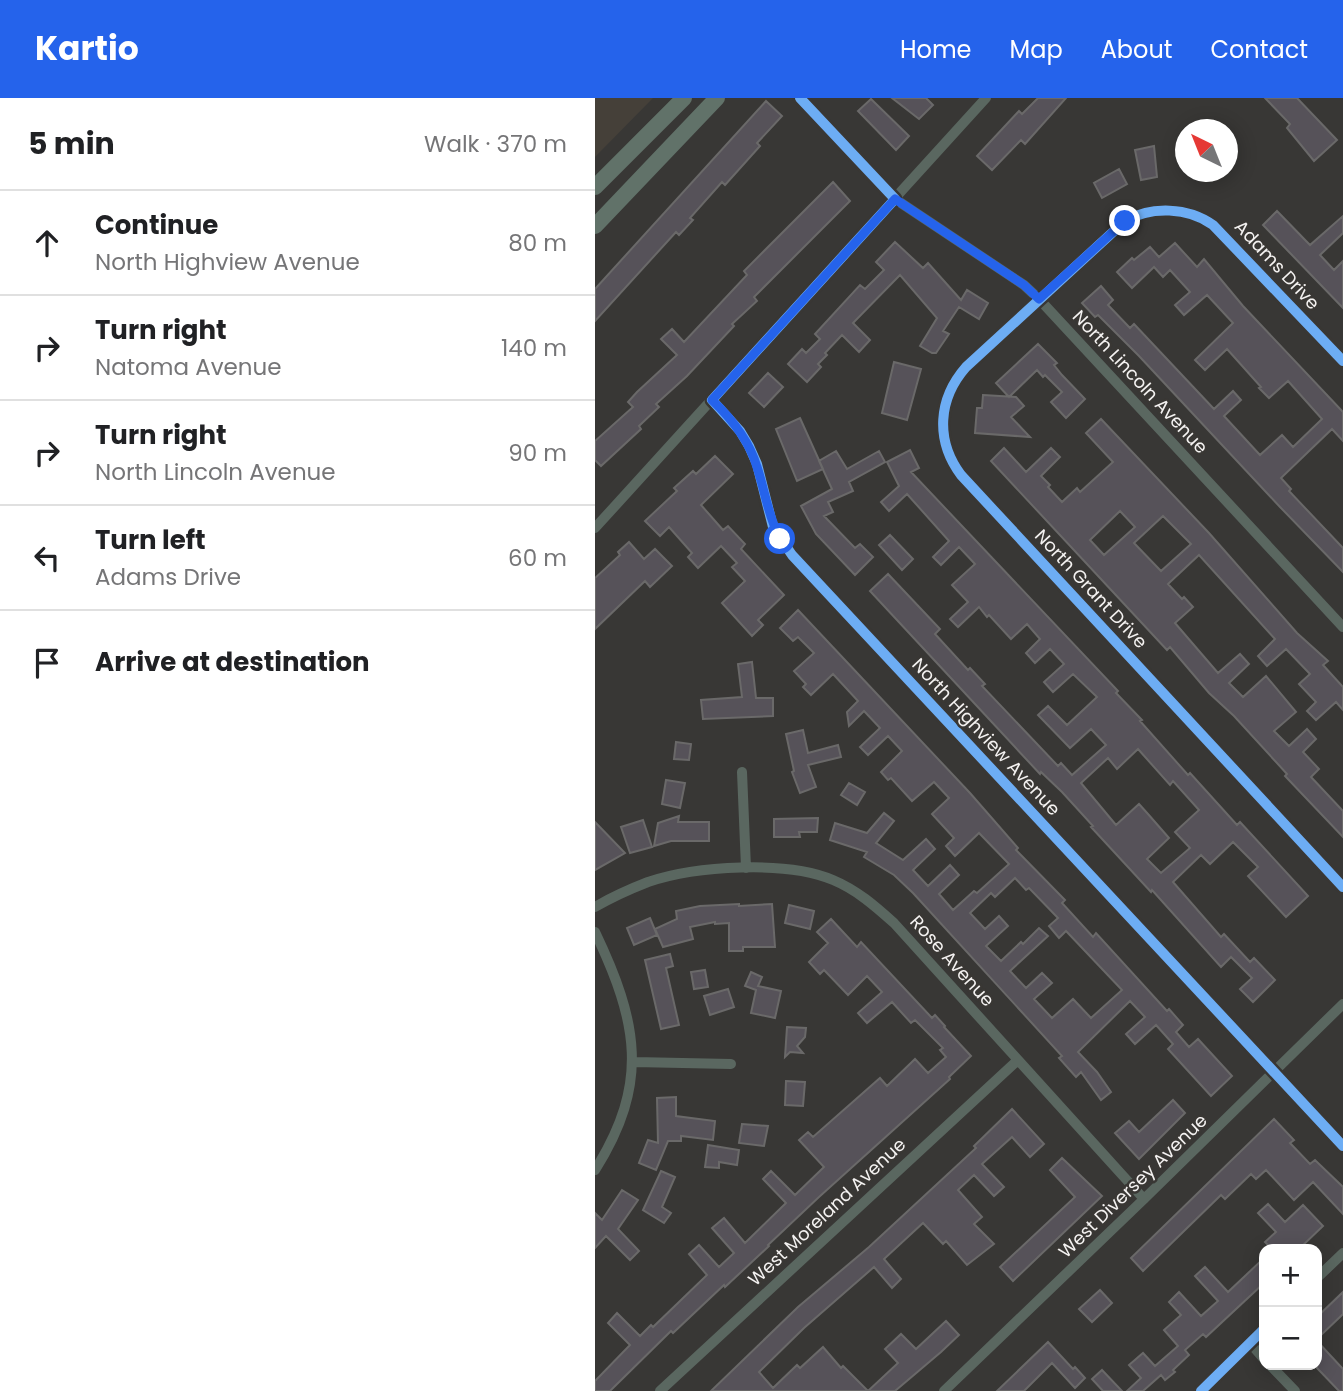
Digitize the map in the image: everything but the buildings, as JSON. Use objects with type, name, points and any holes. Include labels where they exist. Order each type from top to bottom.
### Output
[{"type":"main road","points":[[595,187],[684,98]]},
{"type":"main road","points":[[595,226],[717,98]]},
{"type":"street","name":"North Lincoln Avenue","points":[[800,98],[895,199],[1024,285],[1039,299],[1343,627]]},
{"type":"street","points":[[595,528],[986,98]]},
{"type":"street","name":"Adams Drive","points":[[1039,299],[1125,221],[1150,211],[1185,212],[1206,219],[1222,232],[1343,361]]},
{"type":"street","name":"North Grant Drive","points":[[1039,299],[966,367],[953,384],[945,403],[942,428],[950,460],[1343,887]]},
{"type":"street","name":"North Highview Avenue","points":[[712,400],[729,417],[749,446],[757,464],[773,527],[792,555],[1343,1146]]},
{"type":"street","points":[[742,772],[746,868]]},
{"type":"street","name":"Rose Avenue","points":[[595,907],[618,894],[676,875],[746,868],[777,868],[810,872],[833,879],[870,901],[894,923],[1144,1199]]},
{"type":"street","points":[[595,932],[621,997],[634,1062],[631,1089],[624,1113],[615,1137],[595,1170]]},
{"type":"street","name":"West Diversey Avenue","points":[[944,1391],[1275,1073],[1343,1004]]},
{"type":"street","name":"West Moreland Avenue","points":[[660,1391],[1019,1060]]},
{"type":"street","points":[[634,1062],[731,1064]]},
{"type":"street","points":[[1322,1273],[1343,1253]]},
{"type":"street","points":[[1201,1391],[1259,1334]]},
{"type":"street","points":[[1250,1343],[1259,1353]]},
{"type":"street","points":[[1275,1370],[1294,1391]]},
{"type":"shaded area","points":[[595,98],[653,98],[595,157]]},
{"type":"cycle path","points":[[800,98],[895,199],[712,400],[740,431],[749,446],[757,464],[773,527],[792,555],[1343,1146]]},
{"type":"cycle path","points":[[1343,361],[1213,225],[1181,212],[1158,211],[1125,221],[966,367],[950,392],[943,420],[947,448],[961,475],[1343,887]]},
{"type":"cycle path","points":[[1201,1391],[1259,1334]]},
{"type":"route","points":[[780,539],[773,527],[757,464],[749,446],[729,417],[712,400],[895,199],[1024,285],[1039,299],[1125,221]]}]
